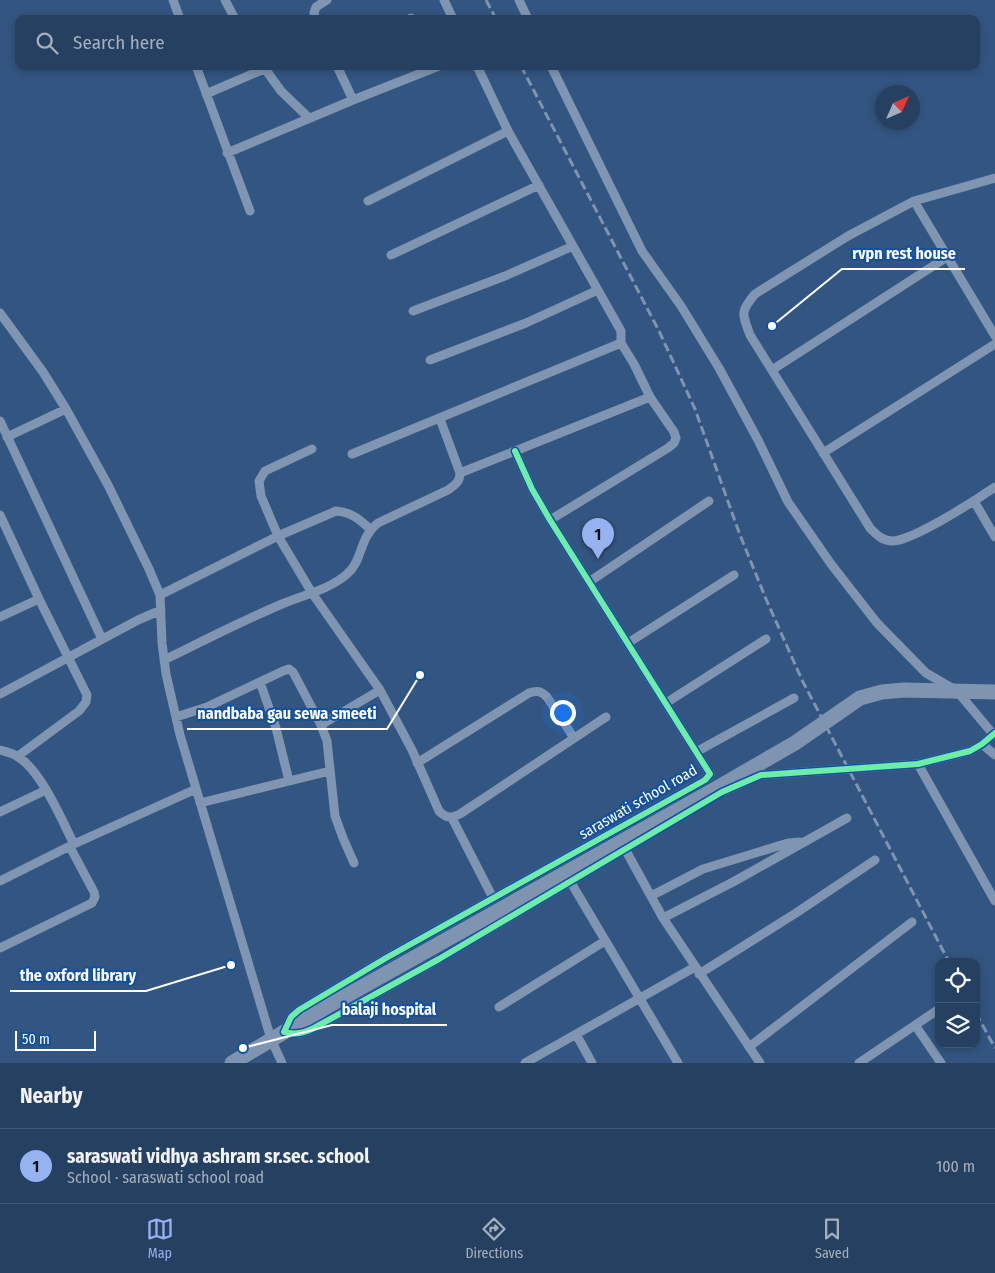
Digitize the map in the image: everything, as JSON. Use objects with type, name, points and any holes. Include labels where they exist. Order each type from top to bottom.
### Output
[{"type":"highway","points":[[232,1063],[328,1006],[795,743],[860,698],[882,692],[904,690],[995,692]]},
{"type":"street","points":[[173,0],[179,15]]},
{"type":"street","points":[[225,0],[234,15]]},
{"type":"street","points":[[315,15],[316,7],[327,0]]},
{"type":"street","points":[[444,0],[452,15]]},
{"type":"street","points":[[519,0],[526,15]]},
{"type":"street","points":[[197,70],[250,211]]},
{"type":"street","points":[[206,94],[257,70]]},
{"type":"street","points":[[265,70],[281,91],[309,118]]},
{"type":"street","points":[[339,70],[352,100]]},
{"type":"street","points":[[227,153],[352,100],[430,70]]},
{"type":"street","points":[[479,70],[508,131],[621,331],[621,343],[634,364],[650,398],[674,432],[676,438],[674,443],[550,520]]},
{"type":"street","points":[[278,1035],[302,1033],[314,1028],[439,958],[722,792],[761,775],[918,764],[970,751],[994,734],[957,691],[926,673],[878,623],[831,564],[788,502],[758,440],[719,368],[681,306],[642,251],[554,70]]},
{"type":"street","points":[[368,201],[508,131]]},
{"type":"street","points":[[995,178],[914,201],[848,236],[755,294],[744,307],[744,319],[750,335],[870,528],[880,538],[893,541],[911,535],[974,501],[995,487]]},
{"type":"street","points":[[391,255],[538,185]]},
{"type":"street","points":[[914,201],[995,336]]},
{"type":"street","points":[[413,311],[505,276],[573,246]]},
{"type":"street","points":[[772,370],[947,256]]},
{"type":"street","points":[[430,360],[526,322],[598,290]]},
{"type":"street","points":[[0,314],[43,372],[66,409],[108,485],[160,595],[164,660],[176,718],[200,803],[278,1035],[282,1063]]},
{"type":"street","points":[[352,454],[621,343]]},
{"type":"street","points":[[823,453],[995,344]]},
{"type":"street","points":[[460,473],[650,398]]},
{"type":"street","points":[[7,437],[66,409]]},
{"type":"street","points":[[164,660],[281,604],[339,581],[349,573],[357,561],[365,537],[370,529],[456,485],[460,479],[460,473],[440,419]]},
{"type":"street","points":[[0,422],[102,639]]},
{"type":"street","points":[[312,449],[265,471],[259,481],[261,496],[278,536],[312,593],[380,690],[440,812],[445,817],[452,818],[606,717]]},
{"type":"street","name":"saraswati school road","points":[[278,1035],[299,1010],[386,958],[705,780],[710,774],[550,520],[532,489],[515,451]]},
{"type":"street","points":[[974,501],[995,537]]},
{"type":"street","points":[[589,582],[709,502]]},
{"type":"street","points":[[160,595],[278,536],[336,511],[354,515],[370,529]]},
{"type":"street","points":[[0,515],[39,599],[88,695],[86,702],[79,711],[18,756]]},
{"type":"street","points":[[628,643],[734,575]]},
{"type":"street","points":[[0,617],[39,599]]},
{"type":"street","points":[[0,694],[102,639],[161,610]]},
{"type":"street","points":[[666,703],[766,639]]},
{"type":"street","points":[[176,718],[207,707],[289,669],[293,672],[321,725],[327,741],[335,816],[354,863]]},
{"type":"street","points":[[260,682],[276,728],[289,781]]},
{"type":"street","points":[[321,725],[380,690]]},
{"type":"street","points":[[417,763],[535,691],[542,692],[547,697],[574,738]]},
{"type":"street","points":[[696,752],[794,698]]},
{"type":"street","points":[[982,744],[995,755]]},
{"type":"street","points":[[0,750],[18,756],[29,765],[46,790],[95,897],[92,903],[0,948]]},
{"type":"street","points":[[918,764],[995,902]]},
{"type":"street","points":[[200,803],[330,771]]},
{"type":"street","points":[[0,881],[72,845],[196,789]]},
{"type":"street","points":[[0,812],[46,790]]},
{"type":"street","points":[[452,818],[493,898]]},
{"type":"street","points":[[663,918],[847,818]]},
{"type":"street","points":[[651,896],[703,870],[788,843],[806,841]]},
{"type":"street","points":[[625,849],[663,918],[760,1063]]},
{"type":"street","points":[[525,1063],[639,998],[697,970],[796,913],[875,860]]},
{"type":"street","points":[[570,881],[678,1063]]},
{"type":"street","points":[[748,1047],[912,922]]},
{"type":"street","points":[[500,1007],[605,941]]},
{"type":"street","points":[[859,1063],[935,1012]]},
{"type":"street","points":[[915,1025],[941,1063]]},
{"type":"street","points":[[576,1034],[592,1063]]},
{"type":"railway","points":[[486,0],[494,15]]},
{"type":"railway","points":[[523,70],[659,331],[695,409],[740,535],[802,680],[947,958]]},
{"type":"railway","points":[[980,1020],[995,1048]]},
{"type":"cycle path","points":[[515,451],[532,489],[550,520],[710,774],[705,780],[386,958],[299,1010],[291,1017],[284,1032],[299,1033],[314,1028],[439,959],[722,792],[761,775],[918,764],[970,751],[995,733]]},
{"type":"place","name":"rvpn rest house","points":[[772,326]]},
{"type":"place","name":"saraswati vidhya ashram sr.sec. school","points":[[598,559]]},
{"type":"place","name":"nandbaba gau sewa smeeti","points":[[420,675]]},
{"type":"place","name":"the oxford library","points":[[231,965]]},
{"type":"place","name":"balaji hospital","points":[[243,1048]]}]
